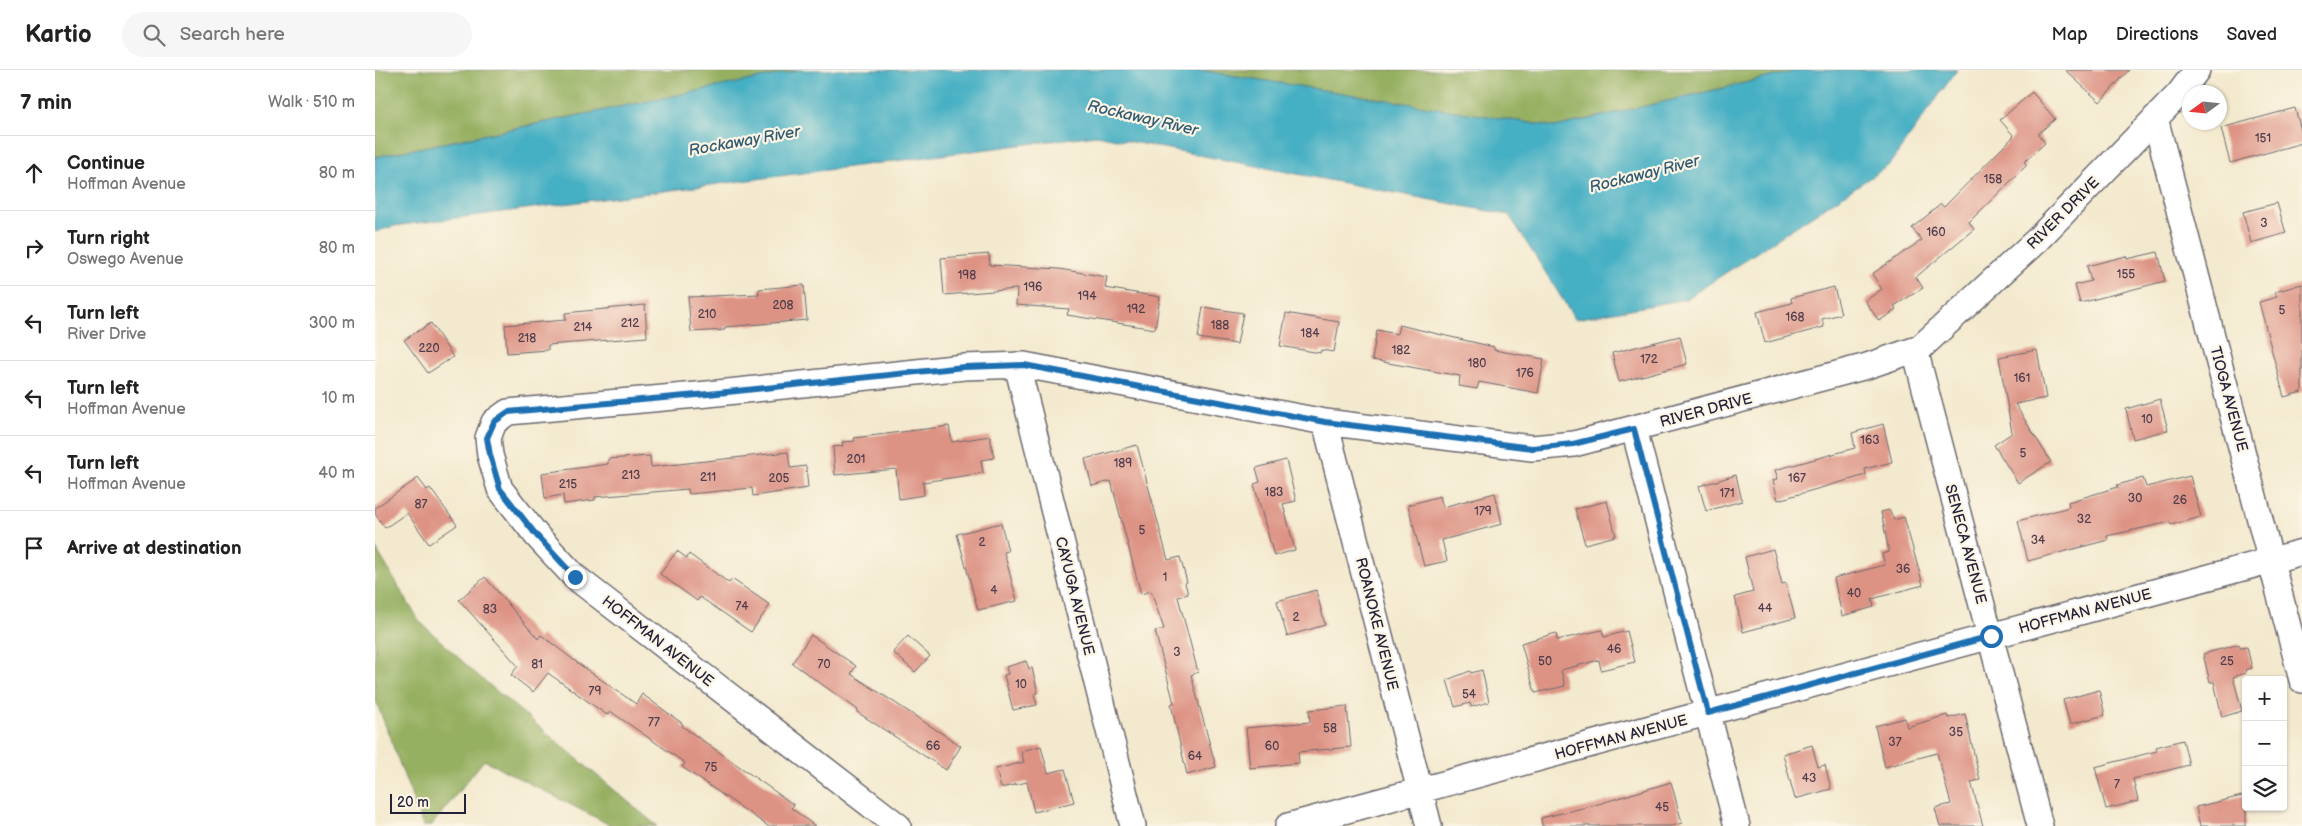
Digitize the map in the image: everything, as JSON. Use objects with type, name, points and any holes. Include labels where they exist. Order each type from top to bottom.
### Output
[{"type":"street","name":"RIVER DRIVE","points":[[504,415],[508,412],[708,394],[964,367],[1017,365],[1325,422],[1532,448],[1573,444],[1867,366],[1920,348],[2037,240],[2179,94],[2197,70]]},
{"type":"street","name":"TIOGA AVENUE","points":[[2155,118],[2302,680]]},
{"type":"street","name":"SENECA AVENUE","points":[[1915,350],[2040,826]]},
{"type":"street","name":"CAYUGA AVENUE","points":[[1017,365],[1133,826]]},
{"type":"street","name":"HOFFMAN AVENUE","points":[[504,415],[494,422],[487,438],[500,489],[537,536],[575,577],[898,826]]},
{"type":"street","name":"ROANOKE AVENUE","points":[[1325,422],[1429,826]]},
{"type":"street","points":[[1634,429],[1737,826]]},
{"type":"street","name":"HOFFMAN AVENUE","points":[[1288,826],[1420,792],[2302,552]]},
{"type":"green space","points":[[375,70],[800,70],[375,157]]},
{"type":"green space","points":[[1198,70],[1801,70],[1555,127]]},
{"type":"green space","points":[[375,547],[419,621],[474,672],[657,826],[612,826],[484,760],[431,826],[423,826],[375,698]]},
{"type":"water","name":"Rockaway River","points":[[800,70],[1198,70],[1555,127],[1801,70],[1957,70],[1889,165],[1686,299],[1575,319],[1509,215],[1096,135],[394,226],[375,232],[375,157]]},
{"type":"building","points":[[2065,70],[2129,70],[2100,102]]},
{"type":"building","points":[[2032,92],[2055,119],[2038,134],[2045,143],[2024,162],[2027,165],[1969,222],[1974,229],[1916,277],[1923,288],[1894,306],[1896,310],[1879,321],[1865,301],[1882,289],[1872,274],[1922,240],[1912,228],[1941,204],[1944,207],[2014,136],[2000,120]]},
{"type":"building","points":[[2295,108],[2302,134],[2302,143],[2230,163],[2222,130],[2227,130],[2227,126]]},
{"type":"building","points":[[2277,203],[2286,233],[2251,243],[2243,212]]},
{"type":"building","points":[[2158,252],[2165,281],[2080,303],[2075,285],[2091,281],[2087,266],[2126,256],[2127,259]]},
{"type":"building","points":[[989,254],[990,265],[1059,269],[1107,277],[1105,288],[1160,297],[1155,329],[1067,315],[1069,309],[1016,305],[1017,289],[944,295],[941,258]]},
{"type":"building","points":[[2302,284],[2302,392],[2284,397],[2259,302],[2277,297],[2275,292]]},
{"type":"building","points":[[804,285],[807,320],[725,327],[725,330],[691,332],[688,297],[759,294],[759,289]]},
{"type":"building","points":[[1834,287],[1841,314],[1822,319],[1824,327],[1765,343],[1757,312],[1792,303],[1791,298]]},
{"type":"building","points":[[645,305],[647,337],[548,345],[548,350],[507,353],[505,325],[566,320],[565,313]]},
{"type":"building","points":[[1203,307],[1243,313],[1237,344],[1198,338]]},
{"type":"building","points":[[1286,313],[1339,322],[1334,352],[1321,350],[1320,353],[1280,346]]},
{"type":"building","points":[[431,323],[453,357],[428,373],[404,340]]},
{"type":"building","points":[[1399,325],[1494,347],[1494,350],[1544,359],[1538,393],[1479,382],[1477,389],[1459,386],[1460,376],[1372,360],[1377,330],[1397,334]]},
{"type":"building","points":[[1680,336],[1687,364],[1619,382],[1612,353]]},
{"type":"building","points":[[2037,350],[2046,398],[2015,404],[2051,462],[2018,483],[1994,445],[2012,433],[1999,357]]},
{"type":"building","points":[[2160,399],[2168,430],[2133,439],[2126,409]]},
{"type":"building","points":[[1883,424],[1892,462],[1865,469],[1866,475],[1778,500],[1773,480],[1778,479],[1775,470],[1855,448],[1852,433]]},
{"type":"building","points":[[949,426],[952,442],[990,436],[994,458],[981,460],[983,473],[923,482],[924,495],[899,499],[896,469],[835,475],[833,447],[843,446],[842,442],[855,441],[854,438]]},
{"type":"building","points":[[1137,445],[1168,560],[1180,557],[1187,582],[1185,583],[1188,594],[1178,597],[1198,672],[1191,675],[1216,767],[1187,775],[1171,704],[1174,703],[1155,631],[1164,629],[1151,591],[1141,594],[1111,481],[1092,486],[1085,459]]},
{"type":"building","points":[[788,452],[790,468],[806,466],[808,488],[753,496],[752,488],[689,494],[688,489],[595,497],[595,500],[564,504],[563,495],[545,498],[542,473],[608,464],[608,459],[650,456],[651,467]]},
{"type":"building","points":[[1286,460],[1296,501],[1283,504],[1295,550],[1274,556],[1254,484],[1260,482],[1256,468]]},
{"type":"building","points":[[1736,475],[1742,501],[1706,511],[1699,486]]},
{"type":"building","points":[[2190,476],[2201,517],[2171,525],[2170,522],[2107,536],[2108,540],[2028,561],[2018,521],[2069,507],[2068,502],[2143,478],[2146,487]]},
{"type":"building","points":[[418,478],[427,490],[430,488],[457,525],[429,544],[407,513],[385,528],[375,514],[375,508]]},
{"type":"building","points":[[1495,493],[1502,524],[1442,540],[1447,561],[1424,566],[1408,505],[1440,496],[1443,507]]},
{"type":"building","points":[[1607,501],[1616,536],[1585,544],[1575,509]]},
{"type":"building","points":[[1889,510],[1894,520],[1904,517],[1923,585],[1872,599],[1874,607],[1842,616],[1834,578],[1885,565],[1882,554],[1889,552],[1881,512]]},
{"type":"building","points":[[1001,523],[1008,551],[1004,552],[1017,601],[978,610],[957,534]]},
{"type":"building","points":[[1773,549],[1782,584],[1786,583],[1795,618],[1743,632],[1735,597],[1753,592],[1745,557]]},
{"type":"building","points":[[677,551],[687,558],[689,554],[729,583],[732,579],[770,605],[751,632],[700,597],[697,601],[660,574]]},
{"type":"building","points":[[485,577],[538,639],[541,635],[636,704],[642,694],[683,724],[682,726],[794,805],[791,808],[815,826],[768,826],[682,767],[685,763],[610,711],[607,715],[548,673],[533,692],[511,675],[518,666],[459,600]]},
{"type":"building","points":[[1316,590],[1325,625],[1287,636],[1277,601]]},
{"type":"building","points":[[1602,630],[1604,637],[1627,631],[1635,662],[1601,670],[1599,660],[1561,670],[1565,686],[1535,693],[1521,643],[1556,633],[1557,640]]},
{"type":"building","points":[[811,635],[856,666],[851,674],[961,746],[946,770],[857,712],[858,710],[792,663]]},
{"type":"building","points":[[908,636],[930,656],[915,672],[893,652]]},
{"type":"building","points":[[2239,644],[2240,648],[2247,647],[2252,668],[2245,670],[2246,673],[2233,677],[2242,711],[2222,717],[2214,682],[2210,682],[2203,654]]},
{"type":"building","points":[[1026,661],[1029,669],[1032,668],[1038,693],[1034,694],[1037,705],[1013,710],[1004,675],[1008,674],[1006,667]]},
{"type":"building","points":[[1482,670],[1489,702],[1471,707],[1470,703],[1455,707],[1447,680],[1470,671],[1471,673]]},
{"type":"building","points":[[2099,690],[2105,715],[2070,724],[2063,700]]},
{"type":"building","points":[[1347,706],[1351,747],[1298,752],[1299,763],[1250,768],[1246,728],[1310,722],[1309,710]]},
{"type":"building","points":[[1965,714],[1980,780],[1971,782],[1983,826],[1940,826],[1935,808],[1951,804],[1937,753],[1885,767],[1875,726],[1905,718],[1907,727],[1947,715],[1949,718]]},
{"type":"building","points":[[2183,740],[2189,765],[2133,779],[2138,801],[2106,809],[2095,767],[2157,751],[2156,747]]},
{"type":"building","points":[[1812,745],[1818,767],[1825,765],[1831,789],[1795,799],[1783,754]]},
{"type":"building","points":[[1041,746],[1048,773],[1065,769],[1074,802],[1034,812],[1027,782],[1001,788],[996,769],[1024,762],[1021,751]]},
{"type":"building","points":[[1671,782],[1682,823],[1672,826],[1542,826],[1541,818],[1595,805]]},
{"type":"building","points":[[2242,796],[2242,811],[2246,811],[2246,826],[2200,826],[2196,807]]},
{"type":"route","points":[[575,577],[537,536],[500,489],[487,438],[494,422],[508,412],[708,394],[964,367],[1024,365],[1325,422],[1532,448],[1573,444],[1634,429],[1708,713],[1991,636]]}]
